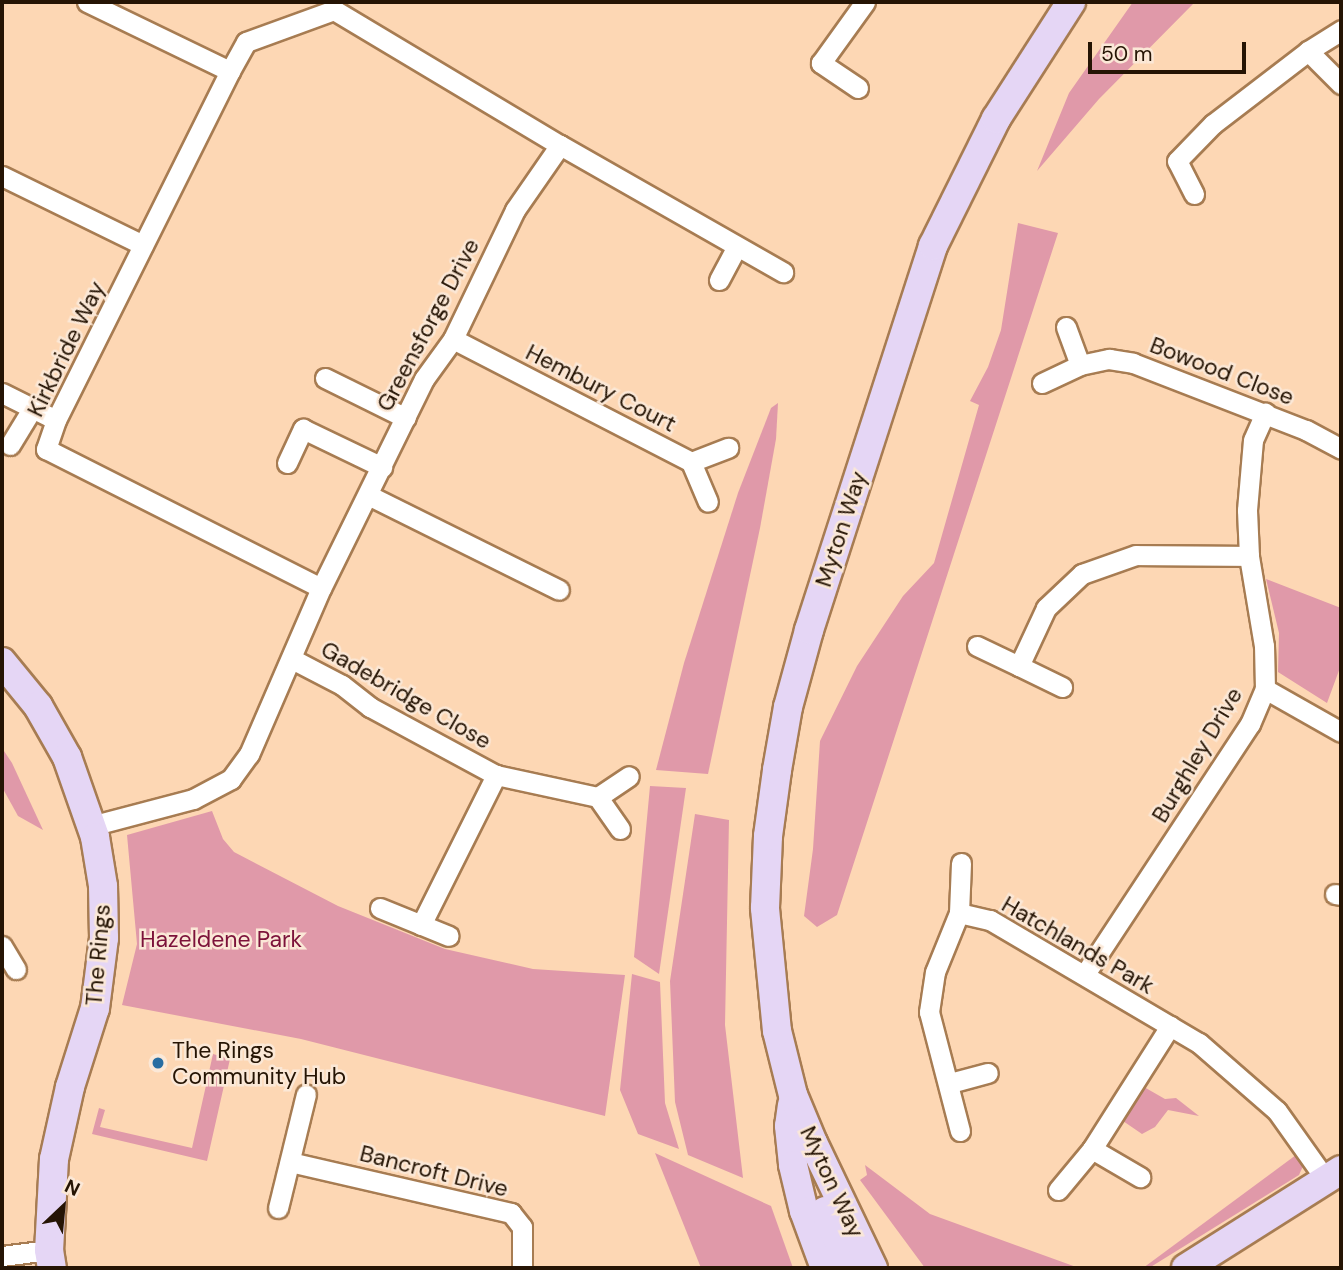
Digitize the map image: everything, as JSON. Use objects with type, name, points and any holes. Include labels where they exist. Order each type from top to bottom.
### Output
[{"type":"street","points":[[87,2],[230,71],[246,42],[334,10],[560,145],[783,272]]},
{"type":"street","points":[[858,88],[821,63],[865,2]]},
{"type":"street","name":"Myton Way","points":[[873,1268],[793,1095],[777,1031],[765,908],[768,836],[777,770],[788,707],[809,630],[920,282],[961,186],[990,130],[1071,2]]},
{"type":"street","points":[[1194,194],[1177,161],[1213,124],[1308,51],[1341,30]]},
{"type":"street","points":[[1308,51],[1341,84]]},
{"type":"street","name":"Kirkbride Way","points":[[230,71],[56,420],[46,449],[321,588]]},
{"type":"street","name":"Greensforge Drive","points":[[91,826],[193,799],[231,779],[249,754],[321,588],[424,379],[453,340],[515,210],[560,145]]},
{"type":"street","points":[[2,176],[143,245]]},
{"type":"street","points":[[719,280],[737,246]]},
{"type":"street","points":[[1066,327],[1080,365]]},
{"type":"street","name":"Hembury Court","points":[[453,340],[691,462],[728,448]]},
{"type":"street","name":"Bowood Close","points":[[1042,383],[1080,365],[1109,359],[1133,363],[1265,413],[1341,449]]},
{"type":"street","points":[[325,378],[406,418]]},
{"type":"street","points":[[2,393],[56,420]]},
{"type":"street","points":[[10,445],[33,409]]},
{"type":"street","name":"Burghley Drive","points":[[1085,974],[1250,724],[1265,689],[1261,615],[1249,556],[1248,470],[1253,440],[1265,413]]},
{"type":"street","points":[[287,463],[303,429],[382,467]]},
{"type":"street","points":[[691,462],[708,502]]},
{"type":"street","points":[[368,495],[559,590]]},
{"type":"street","points":[[1019,666],[1046,608],[1082,574],[1136,555],[1249,556]]},
{"type":"street","points":[[977,646],[1062,687]]},
{"type":"street","name":"Gadebridge Close","points":[[292,659],[342,685],[370,707],[496,775],[598,797]]},
{"type":"street","name":"The Rings","points":[[2,662],[38,706],[67,757],[91,826],[103,886],[104,939],[95,1007],[70,1087],[54,1159],[51,1259]]},
{"type":"street","points":[[1265,689],[1341,732]]},
{"type":"street","name":"Gadebridge Close","points":[[421,925],[496,775]]},
{"type":"street","points":[[620,829],[598,797],[629,776]]},
{"type":"street","points":[[960,1131],[950,1083],[929,1012],[935,972],[959,914],[961,863]]},
{"type":"street","points":[[380,908],[449,936]]},
{"type":"street","name":"Hatchlands Park","points":[[959,914],[990,920],[1199,1043],[1277,1111],[1333,1175]]},
{"type":"street","points":[[2,946],[16,969]]},
{"type":"street","points":[[1058,1190],[1092,1149],[1170,1026]]},
{"type":"street","points":[[950,1083],[988,1073]]},
{"type":"street","points":[[278,1208],[306,1094]]},
{"type":"street","name":"Myton Way","points":[[793,1095],[789,1126],[793,1165],[804,1211],[825,1268]]},
{"type":"street","points":[[813,1143],[824,1209],[850,1268]]},
{"type":"street","points":[[1092,1149],[1140,1177]]},
{"type":"street","name":"Bancroft Drive","points":[[290,1162],[511,1213],[522,1227],[522,1268]]},
{"type":"street","points":[[1186,1268],[1333,1175]]},
{"type":"street","points":[[849,1219],[876,1246],[888,1268]]},
{"type":"street","points":[[2,1255],[51,1259]]},
{"type":"green space","points":[[1133,2],[1195,2],[1099,99],[1037,171],[1069,93]]},
{"type":"green space","points":[[1018,223],[1058,233],[837,915],[817,927],[804,916],[813,849],[820,741],[857,666],[903,596],[934,563],[979,405],[970,401],[988,367],[1001,330]]},
{"type":"green space","points":[[778,403],[776,439],[760,528],[708,774],[656,770],[684,663],[738,493],[771,408]]},
{"type":"green space","points":[[1266,579],[1341,608],[1341,665],[1327,703],[1278,672],[1279,633]]},
{"type":"green space","points":[[2,748],[12,763],[43,830],[18,816],[2,787]]},
{"type":"green space","points":[[650,786],[686,788],[659,974],[634,957]]},
{"type":"green space","name":"Hazeldene Park","points":[[212,811],[223,839],[234,852],[338,906],[445,949],[533,969],[625,975],[605,1116],[301,1039],[122,1005],[137,944],[127,835]]},
{"type":"green space","points":[[695,814],[729,820],[725,1025],[743,1178],[688,1155],[675,1102],[670,981]]},
{"type":"green space","points":[[632,974],[660,982],[665,1103],[679,1149],[638,1134],[620,1090]]},
{"type":"green space","points":[[213,1054],[230,1059],[207,1161],[92,1134],[99,1108],[105,1110],[100,1127],[192,1148]]},
{"type":"green space","points":[[1144,1087],[1165,1099],[1176,1098],[1199,1116],[1168,1110],[1155,1127],[1142,1134],[1123,1121]]},
{"type":"green space","points":[[1300,1152],[1303,1166],[1299,1175],[1149,1268],[1143,1268]]},
{"type":"green space","points":[[655,1153],[771,1206],[793,1268],[701,1268]]},
{"type":"green space","points":[[865,1165],[930,1214],[1079,1268],[925,1268],[860,1180],[867,1175]]},
{"type":"place","name":"The Rings Community Hub","points":[[158,1063]]}]
